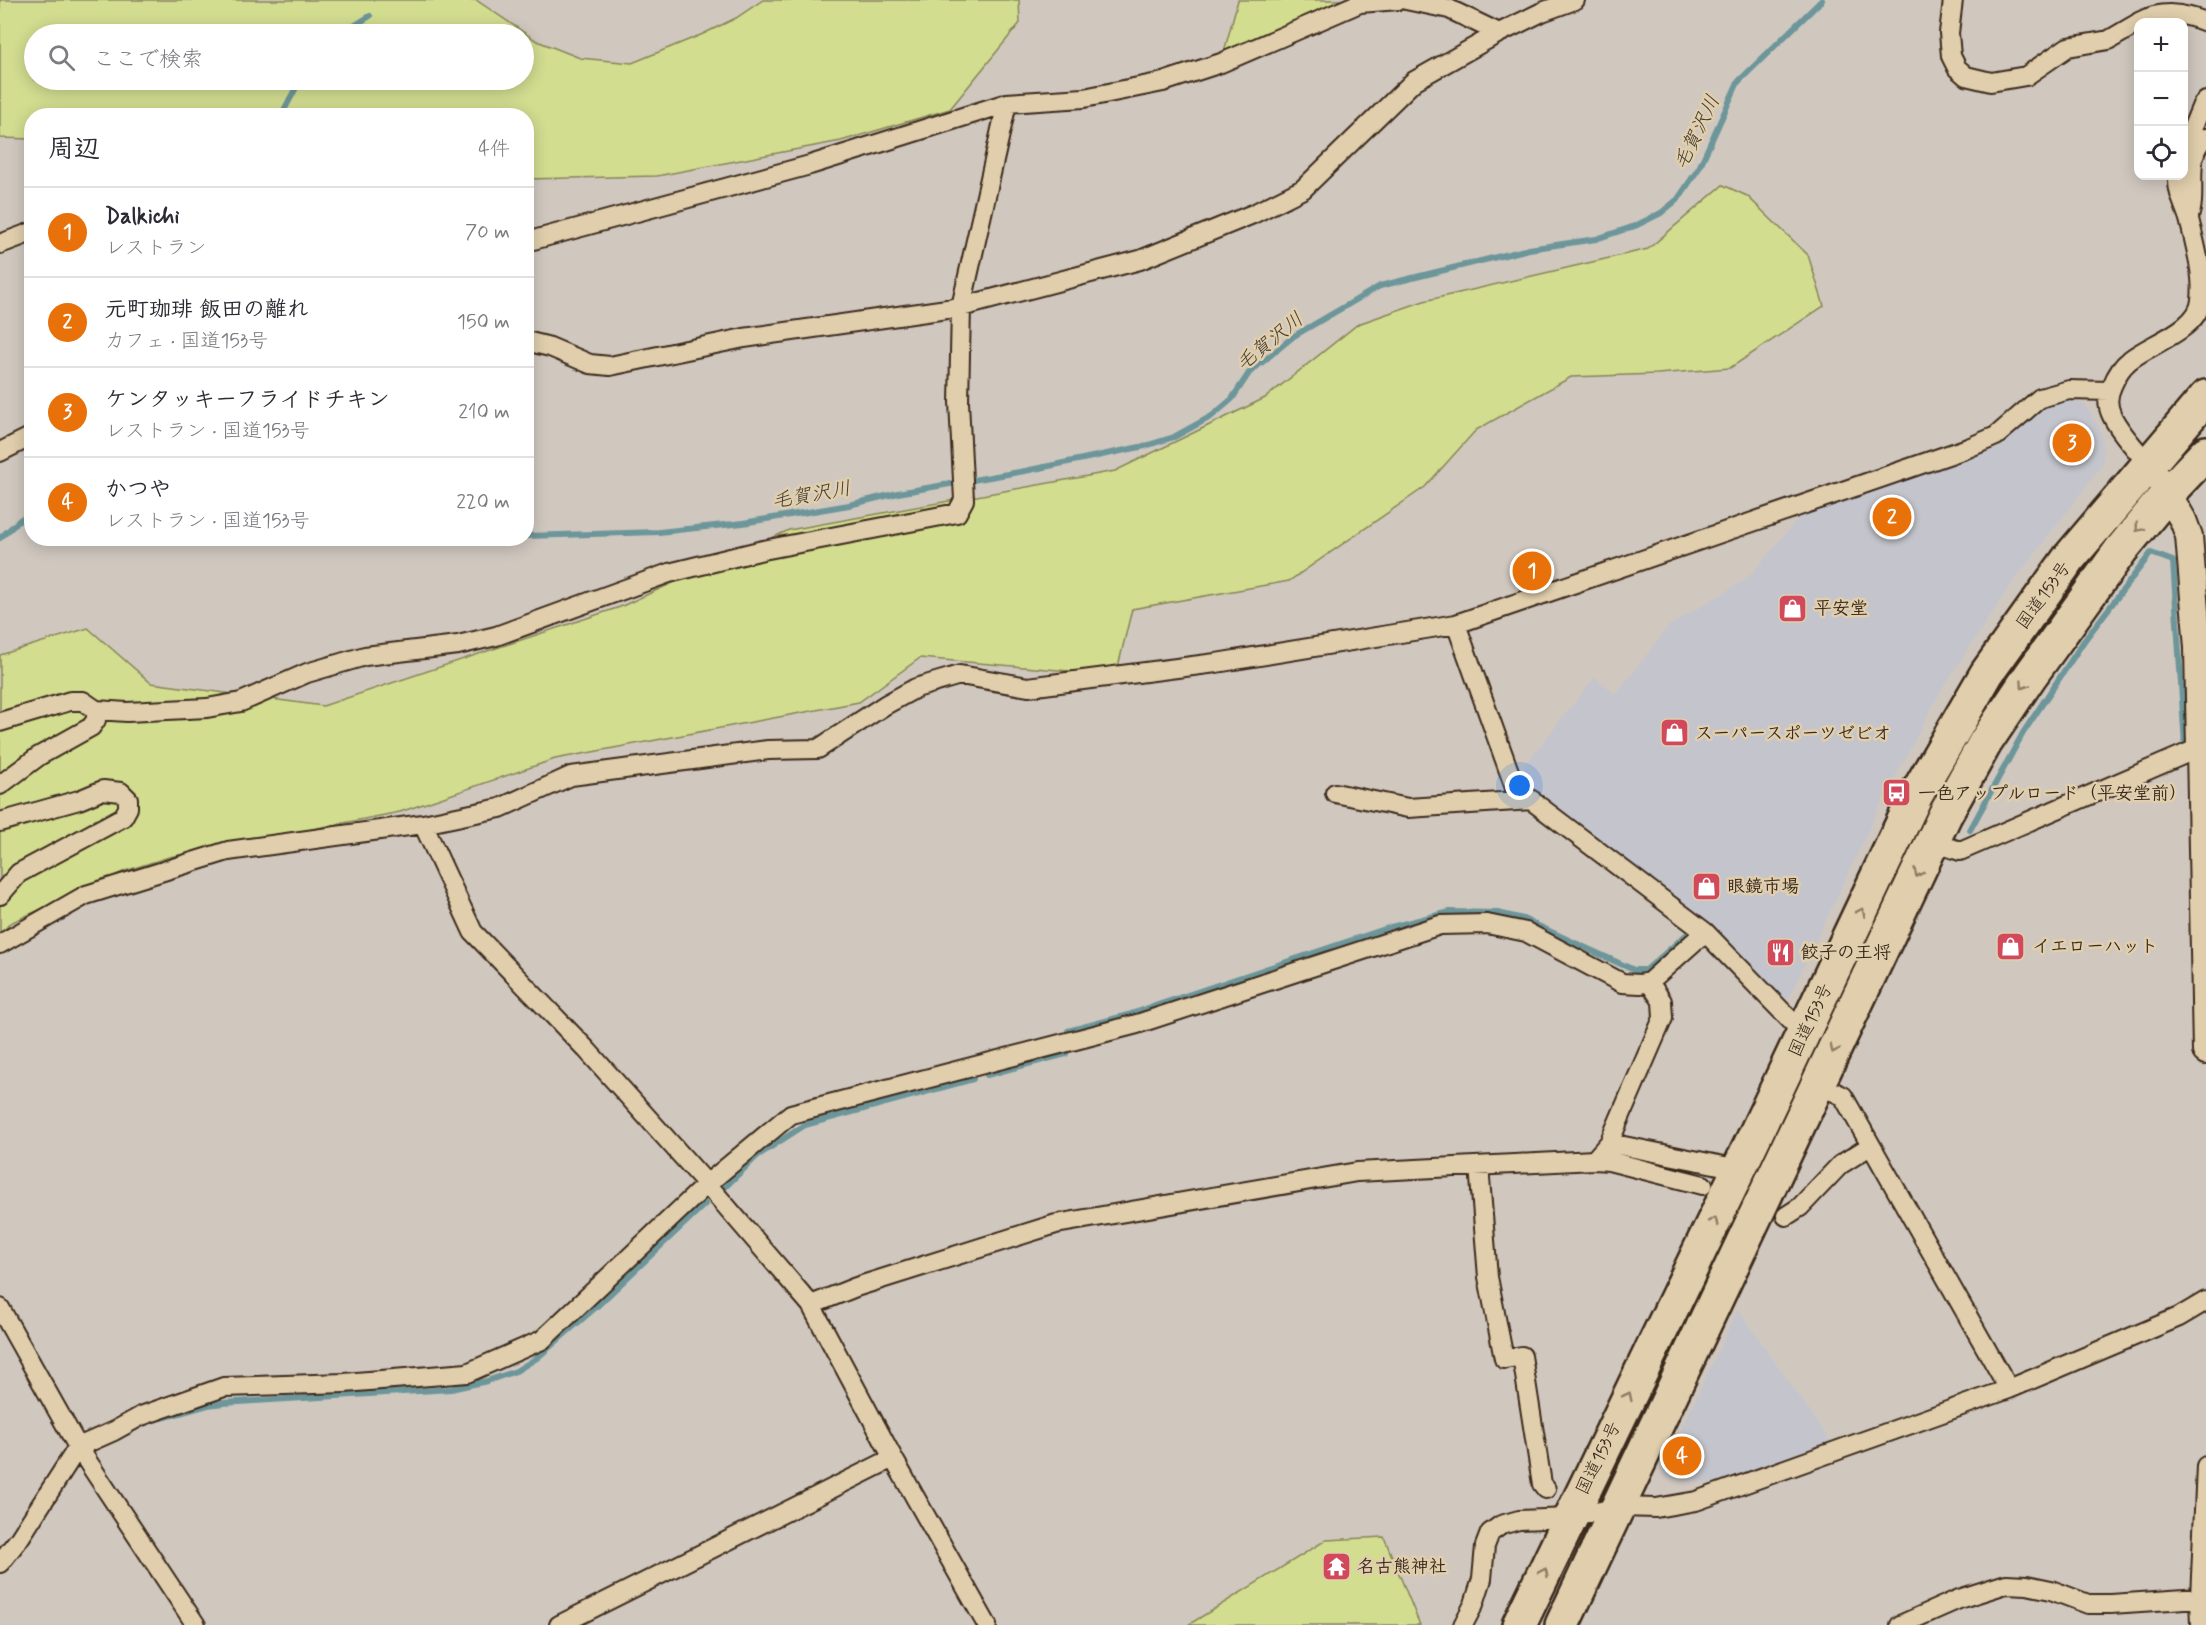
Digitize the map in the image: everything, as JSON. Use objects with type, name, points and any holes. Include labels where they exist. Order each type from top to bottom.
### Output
[{"type":"highway","name":"国道153号","points":[[1519,1625],[1804,1034],[1916,795],[1987,673],[2070,557],[2206,397]]},
{"type":"highway","name":"国道153号","points":[[1562,1625],[1945,815],[1985,743],[2030,676],[2121,550],[2169,492],[2206,453]]},
{"type":"street","points":[[534,240],[810,165],[1007,104],[1084,98],[1163,82],[1221,63],[1360,3],[1399,0]]},
{"type":"street","points":[[1407,0],[1449,9],[1499,33]]},
{"type":"street","points":[[534,343],[590,364],[610,366],[744,338],[961,307],[1140,260],[1253,214],[1303,189],[1414,81],[1499,33],[1542,12],[1575,0]]},
{"type":"street","points":[[1953,0],[1949,33],[1951,56],[1966,76],[1991,82],[2026,76],[2068,46],[2109,40],[2134,26]]},
{"type":"street","points":[[2148,18],[2186,14],[2206,22]]},
{"type":"street","points":[[2188,139],[2202,105],[2206,101]]},
{"type":"street","points":[[0,722],[70,701],[83,701],[96,710],[127,712],[207,708],[241,702],[308,673],[365,656],[458,645],[496,636],[669,573],[763,550],[957,513],[964,500],[959,402],[961,307],[1007,104]]},
{"type":"street","points":[[2188,218],[2193,207],[2192,167],[2202,140],[2206,138]]},
{"type":"street","points":[[2178,180],[2177,188],[2188,218],[2200,274],[2201,302],[2196,314],[2183,327],[2130,360],[2117,374],[2109,391],[2108,404],[2112,417],[2169,492],[2189,536],[2198,648],[2206,1051]]},
{"type":"street","points":[[0,244],[24,235]]},
{"type":"street","points":[[0,944],[86,895],[228,851],[423,824],[500,808],[571,776],[768,750],[818,749],[885,705],[916,688],[960,675],[1028,687],[1216,663],[1456,624],[1968,448],[1996,436],[2040,398],[2069,390],[2109,391]]},
{"type":"street","points":[[0,453],[24,440]]},
{"type":"street","points":[[1456,624],[1515,788],[1706,932],[1804,1034]]},
{"type":"street","points":[[0,785],[39,756],[91,727],[96,720],[96,710]]},
{"type":"street","points":[[1933,842],[1960,851],[2201,741]]},
{"type":"street","points":[[0,822],[79,800],[104,790],[121,792],[128,799],[128,808],[123,817],[19,873],[0,895]]},
{"type":"street","points":[[1335,793],[1408,808],[1532,800]]},
{"type":"street","points":[[423,824],[473,932],[586,1049],[811,1305],[892,1458],[987,1625]]},
{"type":"street","points":[[0,1563],[19,1539],[78,1447],[141,1416],[225,1387],[344,1383],[467,1373],[542,1340],[707,1184],[791,1114],[1137,1024],[1440,925],[1487,924],[1526,932],[1622,983],[1640,984],[1649,982],[1706,932]]},
{"type":"street","points":[[1594,1160],[1609,1143],[1663,1018],[1662,1001],[1649,982]]},
{"type":"street","points":[[1817,1084],[1843,1096],[2009,1389]]},
{"type":"street","points":[[1609,1143],[1739,1169]]},
{"type":"street","points":[[1786,1216],[1800,1207],[1840,1165],[1870,1146]]},
{"type":"street","points":[[811,1305],[856,1287],[1056,1224],[1357,1172],[1594,1160],[1609,1161],[1703,1185]]},
{"type":"street","points":[[1479,1166],[1488,1277],[1504,1359],[1522,1356],[1542,1484],[1546,1489]]},
{"type":"street","points":[[1463,1625],[1474,1604],[1482,1579],[1485,1546],[1490,1533],[1501,1525],[1519,1520],[1569,1518],[1619,1507],[1656,1508],[1696,1501],[2009,1389],[2179,1317],[2206,1301]]},
{"type":"street","points":[[0,1308],[78,1447],[196,1625]]},
{"type":"street","points":[[559,1625],[892,1458]]},
{"type":"street","points":[[2201,1625],[2200,1598],[2206,1466]]},
{"type":"street","points":[[1900,1625],[1959,1599],[2006,1584],[2051,1590],[2088,1604],[2200,1598]]},
{"type":"shaded area","points":[[2062,400],[2074,400],[2086,406],[2102,437],[2103,464],[2008,589],[1943,687],[1881,804],[1789,998],[1781,998],[1721,934],[1525,785],[1524,766],[1595,677],[1616,694],[1670,625],[1743,581],[1756,569],[1801,515],[1999,447],[2041,409]]},
{"type":"shaded area","points":[[1738,1309],[1831,1442],[1715,1484],[1664,1477],[1662,1470]]},
{"type":"green space","points":[[0,0],[476,0],[512,24],[24,24],[24,90],[534,90],[534,39],[580,58],[632,63],[703,34],[736,18],[763,0],[1019,0],[1020,23],[950,109],[841,141],[657,176],[534,179],[534,108],[24,108],[24,139],[0,138]]},
{"type":"green space","points":[[1238,0],[1399,0],[1360,3],[1221,63]]},
{"type":"green space","points":[[1723,185],[1747,196],[1808,255],[1824,306],[1730,368],[1657,374],[1571,377],[1476,430],[1425,487],[1289,581],[1132,609],[1116,675],[920,658],[859,702],[555,759],[400,812],[169,857],[125,871],[10,923],[0,935],[0,655],[88,628],[151,683],[323,706],[620,607],[789,530],[1115,471],[1265,398],[1358,324],[1424,301],[1648,249]]},
{"type":"green space","points":[[1384,1537],[1420,1625],[1188,1625],[1326,1540]]},
{"type":"waterway","name":"毛賀沢川","points":[[534,536],[659,532],[743,523],[1025,471],[1145,446],[1174,437],[1212,416],[1232,399],[1249,373],[1294,336],[1380,286],[1529,249],[1596,239],[1635,226],[1661,213],[1678,199],[1699,168],[1738,82],[1822,0]]},
{"type":"waterway","points":[[357,24],[370,16]]},
{"type":"waterway","points":[[285,108],[295,90]]},
{"type":"waterway","name":"毛賀沢川","points":[[0,538],[24,518]]},
{"type":"waterway","points":[[1970,830],[2023,733],[2084,641],[2151,553],[2173,561],[2185,745],[2191,742]]},
{"type":"waterway","points":[[1068,1031],[1128,1015],[1391,927],[1450,912],[1498,913],[1523,919],[1634,970],[1646,970],[1686,935]]},
{"type":"waterway","points":[[987,1075],[1066,1054]]},
{"type":"waterway","points":[[722,1190],[757,1156],[805,1125],[973,1079]]},
{"type":"waterway","points":[[162,1418],[223,1403],[451,1389],[487,1381],[516,1371],[537,1358],[595,1308],[705,1204]]},
{"type":"place","name":"ケンタッキーフライドチキン","points":[[2072,443]]},
{"type":"place","name":"元町珈琲 飯田の離れ","points":[[1892,517]]},
{"type":"place","name":"Dalkichi","points":[[1532,571]]},
{"type":"place","name":"平安堂","points":[[1793,608]]},
{"type":"place","name":"スーパースポーツゼビオ","points":[[1674,733]]},
{"type":"place","name":"一色アップルロード（平安堂前）","points":[[1897,793]]},
{"type":"place","name":"眼鏡市場","points":[[1706,886]]},
{"type":"place","name":"イエローハット","points":[[2011,946]]},
{"type":"place","name":"餃子の王将","points":[[1780,952]]},
{"type":"place","name":"かつや","points":[[1682,1456]]},
{"type":"place","name":"名古熊神社","points":[[1336,1566]]}]
